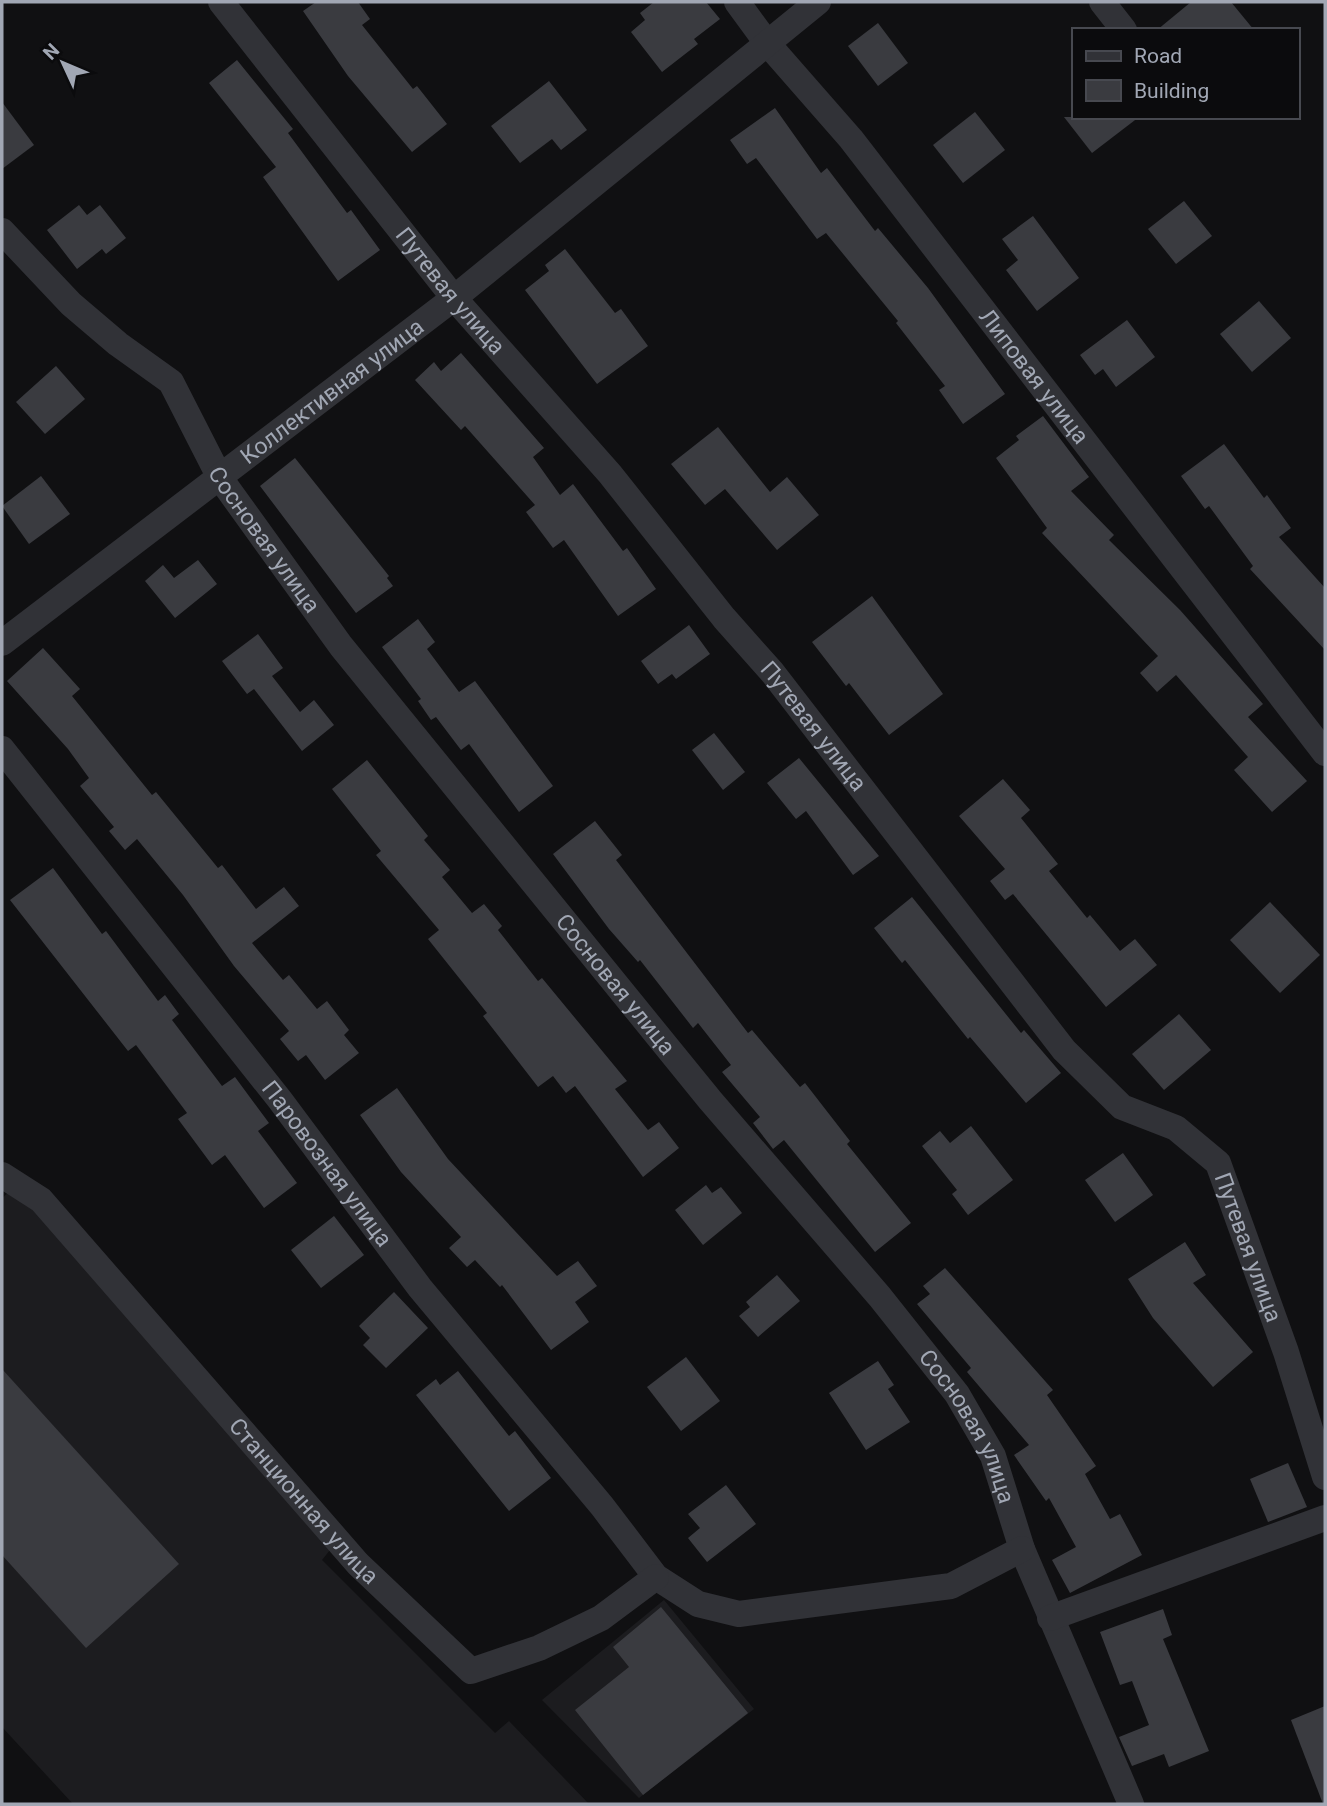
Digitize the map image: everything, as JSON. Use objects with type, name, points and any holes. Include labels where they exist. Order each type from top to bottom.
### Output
[{"type":"street","name":"Путевая улица","points":[[221,2],[454,298],[610,474],[724,618],[772,672],[1064,1050],[1122,1107],[1176,1128],[1218,1163],[1286,1352],[1325,1478]]},
{"type":"street","name":"Липовая улица","points":[[737,2],[767,43],[851,139],[1325,753]]},
{"type":"street","name":"Коллективная улица","points":[[2,642],[454,298],[818,2]]},
{"type":"street","points":[[1101,2],[1122,28]]},
{"type":"street","name":"Сосновая улица","points":[[2,231],[71,304],[118,344],[171,382],[220,478],[341,646],[709,1100],[880,1297],[957,1394],[993,1456],[1022,1549],[1131,1804]]},
{"type":"street","name":"Паровозная улица","points":[[2,749],[280,1100],[420,1288],[603,1506],[656,1577]]},
{"type":"street","name":"Станционная улица","points":[[2,1175],[41,1200],[250,1436],[358,1564],[471,1671],[539,1648],[601,1618],[656,1577]]},
{"type":"street","points":[[1050,1618],[1325,1518]]},
{"type":"street","points":[[656,1577],[698,1604],[738,1615],[951,1586],[1022,1549]]},
{"type":"shaded area","points":[[9,1192],[44,1216],[334,1545],[322,1560],[495,1733],[509,1721],[589,1804],[73,1804],[2,1727],[2,1198]]},
{"type":"shaded area","points":[[664,1600],[754,1709],[639,1798],[542,1700]]},
{"type":"building","points":[[316,2],[358,2],[370,19],[362,25],[413,89],[417,86],[447,124],[412,152],[348,76],[303,11]]},
{"type":"building","points":[[654,2],[706,2],[720,19],[694,39],[698,44],[662,72],[631,32],[645,20],[640,13]]},
{"type":"building","points":[[1191,2],[1231,2],[1252,28],[1159,28]]},
{"type":"building","points":[[878,23],[908,63],[878,86],[848,46]]},
{"type":"building","points":[[237,60],[293,129],[288,133],[347,213],[351,210],[380,250],[338,281],[263,177],[276,167],[209,83]]},
{"type":"building","points":[[549,81],[587,130],[561,150],[552,139],[520,163],[491,126]]},
{"type":"building","points":[[2,102],[34,145],[2,169]]},
{"type":"building","points":[[775,108],[821,173],[827,168],[875,231],[878,228],[928,288],[1005,394],[963,424],[939,390],[945,386],[896,323],[898,321],[826,233],[817,239],[756,158],[747,164],[730,140]]},
{"type":"building","points":[[975,112],[1005,150],[963,183],[933,145]]},
{"type":"building","points":[[1064,117],[1136,119],[1092,153]]},
{"type":"building","points":[[1184,201],[1212,236],[1176,264],[1148,229]]},
{"type":"building","points":[[79,205],[87,215],[100,205],[126,238],[106,254],[102,249],[77,269],[47,230]]},
{"type":"building","points":[[1033,216],[1079,278],[1037,311],[1006,270],[1018,260],[1002,239]]},
{"type":"building","points":[[565,249],[615,313],[621,309],[648,346],[597,384],[525,290],[549,271],[545,265]]},
{"type":"building","points":[[1259,301],[1291,338],[1252,372],[1220,334]]},
{"type":"building","points":[[1127,320],[1155,357],[1116,387],[1103,369],[1095,375],[1080,355]]},
{"type":"building","points":[[461,353],[544,448],[533,457],[560,495],[573,484],[623,551],[627,548],[656,589],[618,616],[564,540],[553,548],[526,512],[535,505],[465,426],[461,430],[415,380],[434,362],[441,371]]},
{"type":"building","points":[[56,366],[85,399],[45,434],[16,402]]},
{"type":"building","points":[[1043,416],[1089,477],[1071,491],[1114,535],[1109,540],[1180,610],[1263,704],[1248,717],[1307,781],[1272,812],[1234,770],[1248,757],[1176,675],[1157,692],[1140,673],[1158,656],[1042,533],[1047,528],[996,458],[1019,440],[1016,436]]},
{"type":"building","points":[[718,427],[770,492],[787,477],[819,515],[777,550],[725,489],[705,505],[671,464]]},
{"type":"building","points":[[1224,444],[1264,498],[1267,495],[1291,528],[1279,537],[1325,588],[1325,650],[1250,569],[1253,566],[1209,506],[1205,509],[1181,476]]},
{"type":"building","points":[[295,458],[389,576],[387,578],[393,586],[356,613],[260,486]]},
{"type":"building","points":[[41,476],[70,514],[29,544],[2,506]]},
{"type":"building","points":[[198,560],[217,584],[175,618],[145,581],[163,565],[174,578]]},
{"type":"building","points":[[872,596],[943,694],[889,735],[849,683],[846,686],[812,642]]},
{"type":"building","points":[[418,619],[435,642],[427,649],[459,692],[475,681],[553,786],[519,812],[469,744],[461,750],[436,717],[431,720],[418,701],[421,699],[382,647]]},
{"type":"building","points":[[689,625],[710,654],[676,679],[672,674],[658,684],[641,661]]},
{"type":"building","points":[[258,634],[283,668],[272,676],[300,712],[314,700],[334,725],[302,751],[254,689],[247,694],[222,661]]},
{"type":"building","points":[[43,648],[80,689],[72,696],[152,795],[156,792],[218,868],[222,865],[256,909],[284,887],[299,906],[252,943],[283,980],[289,975],[317,1009],[327,1001],[349,1030],[344,1035],[359,1053],[325,1080],[306,1055],[298,1061],[280,1039],[289,1031],[234,966],[183,895],[137,839],[125,850],[109,831],[114,827],[80,786],[89,778],[68,749],[7,681]]},
{"type":"building","points":[[714,733],[745,772],[723,790],[692,750]]},
{"type":"building","points":[[799,758],[879,856],[853,875],[806,811],[796,819],[767,783]]},
{"type":"building","points":[[367,760],[428,836],[424,840],[450,870],[442,877],[472,913],[484,904],[502,926],[498,930],[538,981],[542,978],[627,1081],[615,1089],[648,1130],[659,1122],[679,1148],[643,1177],[575,1086],[566,1093],[553,1076],[538,1087],[483,1016],[487,1013],[428,939],[439,930],[376,855],[381,851],[332,789]]},
{"type":"building","points":[[1003,779],[1030,810],[1021,818],[1058,864],[1049,871],[1087,918],[1090,915],[1120,951],[1135,939],[1157,965],[1106,1007],[1013,894],[1005,900],[990,881],[1005,869],[959,816]]},
{"type":"building","points":[[595,821],[622,855],[616,860],[748,1033],[752,1030],[800,1087],[805,1083],[850,1141],[847,1144],[911,1223],[875,1252],[784,1140],[773,1149],[753,1123],[760,1117],[722,1072],[731,1065],[698,1023],[693,1028],[640,960],[638,962],[609,929],[553,854]]},
{"type":"building","points":[[53,868],[102,934],[106,931],[158,1001],[165,995],[179,1014],[172,1020],[222,1086],[235,1077],[269,1123],[258,1131],[297,1183],[264,1208],[225,1155],[212,1165],[178,1119],[187,1113],[136,1045],[128,1051],[10,900]]},
{"type":"building","points":[[912,897],[1021,1033],[1024,1030],[1061,1073],[1026,1103],[970,1037],[968,1039],[905,960],[902,963],[874,928]]},
{"type":"building","points":[[1270,902],[1320,955],[1280,993],[1230,940]]},
{"type":"building","points":[[1179,1014],[1211,1050],[1164,1090],[1132,1054]]},
{"type":"building","points":[[397,1088],[448,1159],[557,1276],[578,1261],[597,1286],[575,1302],[589,1322],[551,1350],[502,1285],[500,1287],[475,1260],[467,1267],[449,1248],[461,1237],[401,1172],[360,1115]]},
{"type":"building","points":[[971,1126],[1013,1180],[968,1215],[952,1194],[957,1190],[922,1146],[940,1131],[950,1143]]},
{"type":"building","points":[[1123,1153],[1153,1195],[1115,1222],[1085,1180]]},
{"type":"building","points":[[706,1185],[712,1193],[721,1187],[742,1213],[703,1245],[675,1210]]},
{"type":"building","points":[[334,1216],[364,1255],[321,1288],[291,1250]]},
{"type":"building","points":[[1185,1242],[1206,1275],[1193,1283],[1253,1352],[1213,1387],[1153,1318],[1128,1279]]},
{"type":"building","points":[[945,1268],[1053,1390],[1047,1395],[1096,1466],[1085,1474],[1110,1519],[1120,1514],[1142,1555],[1070,1593],[1052,1560],[1076,1547],[1049,1498],[1046,1501],[1014,1455],[1029,1445],[967,1372],[971,1368],[917,1304],[930,1294],[923,1286]]},
{"type":"building","points":[[777,1275],[800,1301],[758,1337],[739,1316],[750,1307],[746,1302]]},
{"type":"building","points":[[394,1292],[428,1328],[386,1368],[363,1345],[370,1338],[359,1326]]},
{"type":"building","points":[[686,1357],[720,1401],[681,1431],[647,1387]]},
{"type":"building","points":[[878,1361],[894,1385],[888,1389],[910,1422],[866,1450],[829,1393]]},
{"type":"building","points":[[2,1369],[179,1564],[86,1648],[2,1555]]},
{"type":"building","points":[[458,1371],[509,1436],[515,1431],[551,1478],[509,1511],[416,1395],[436,1379],[440,1385]]},
{"type":"building","points":[[1288,1463],[1307,1507],[1268,1522],[1250,1479]]},
{"type":"building","points":[[726,1485],[756,1524],[707,1562],[688,1538],[700,1528],[688,1514]]},
{"type":"building","points":[[661,1607],[748,1713],[643,1795],[575,1710],[629,1667],[613,1647]]},
{"type":"building","points":[[1163,1609],[1172,1635],[1163,1639],[1209,1751],[1169,1767],[1164,1754],[1132,1766],[1119,1737],[1149,1725],[1132,1681],[1120,1685],[1100,1632]]},
{"type":"building","points":[[1325,1706],[1325,1804],[1323,1804],[1291,1720]]}]
